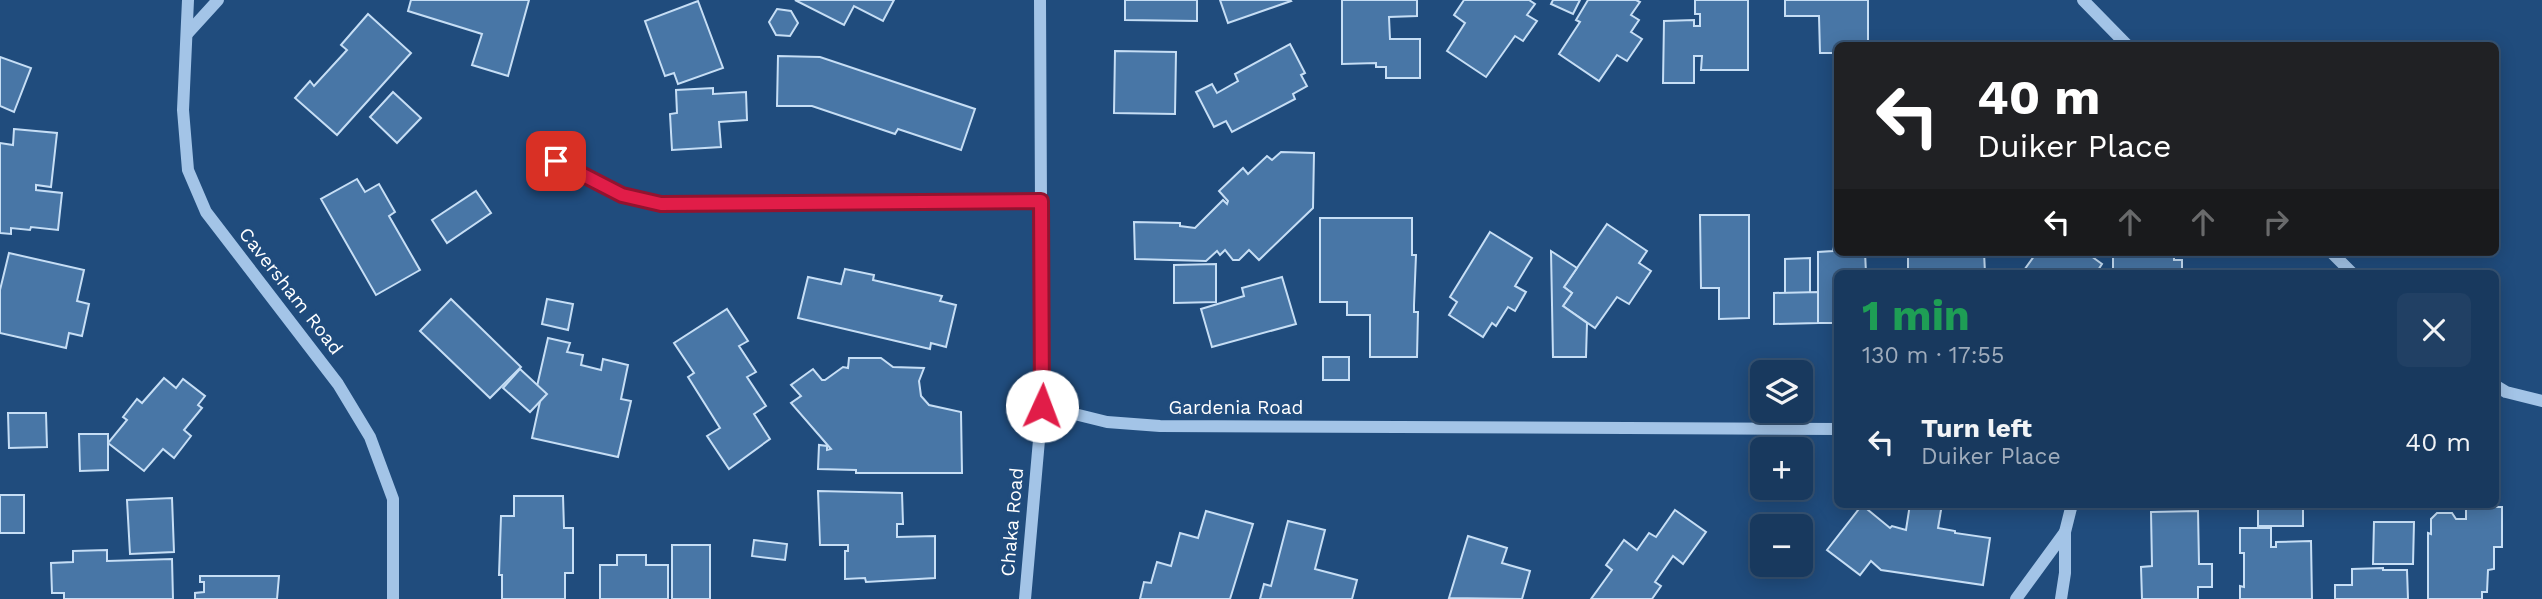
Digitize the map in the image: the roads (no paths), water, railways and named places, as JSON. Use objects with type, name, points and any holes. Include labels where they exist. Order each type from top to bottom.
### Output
[{"type":"street","name":"Caversham Road","points":[[188,0],[183,110],[188,170],[206,212],[338,384],[370,436],[393,499],[393,599]]},
{"type":"street","points":[[187,34],[218,0]]},
{"type":"street","points":[[1040,0],[1042,406]]},
{"type":"street","points":[[2083,0],[2124,42]]},
{"type":"street","points":[[556,161],[622,195],[661,204],[1041,201]]},
{"type":"street","points":[[2336,256],[2349,270]]},
{"type":"street","points":[[2499,388],[2542,401]]},
{"type":"street","name":"Gardenia Road","points":[[1042,406],[1107,422],[1160,426],[1834,429]]},
{"type":"street","name":"Chaka Road","points":[[1025,599],[1042,406]]},
{"type":"street","points":[[2061,599],[2065,573],[2065,531],[2071,508]]},
{"type":"street","points":[[2016,599],[2065,531]]}]
